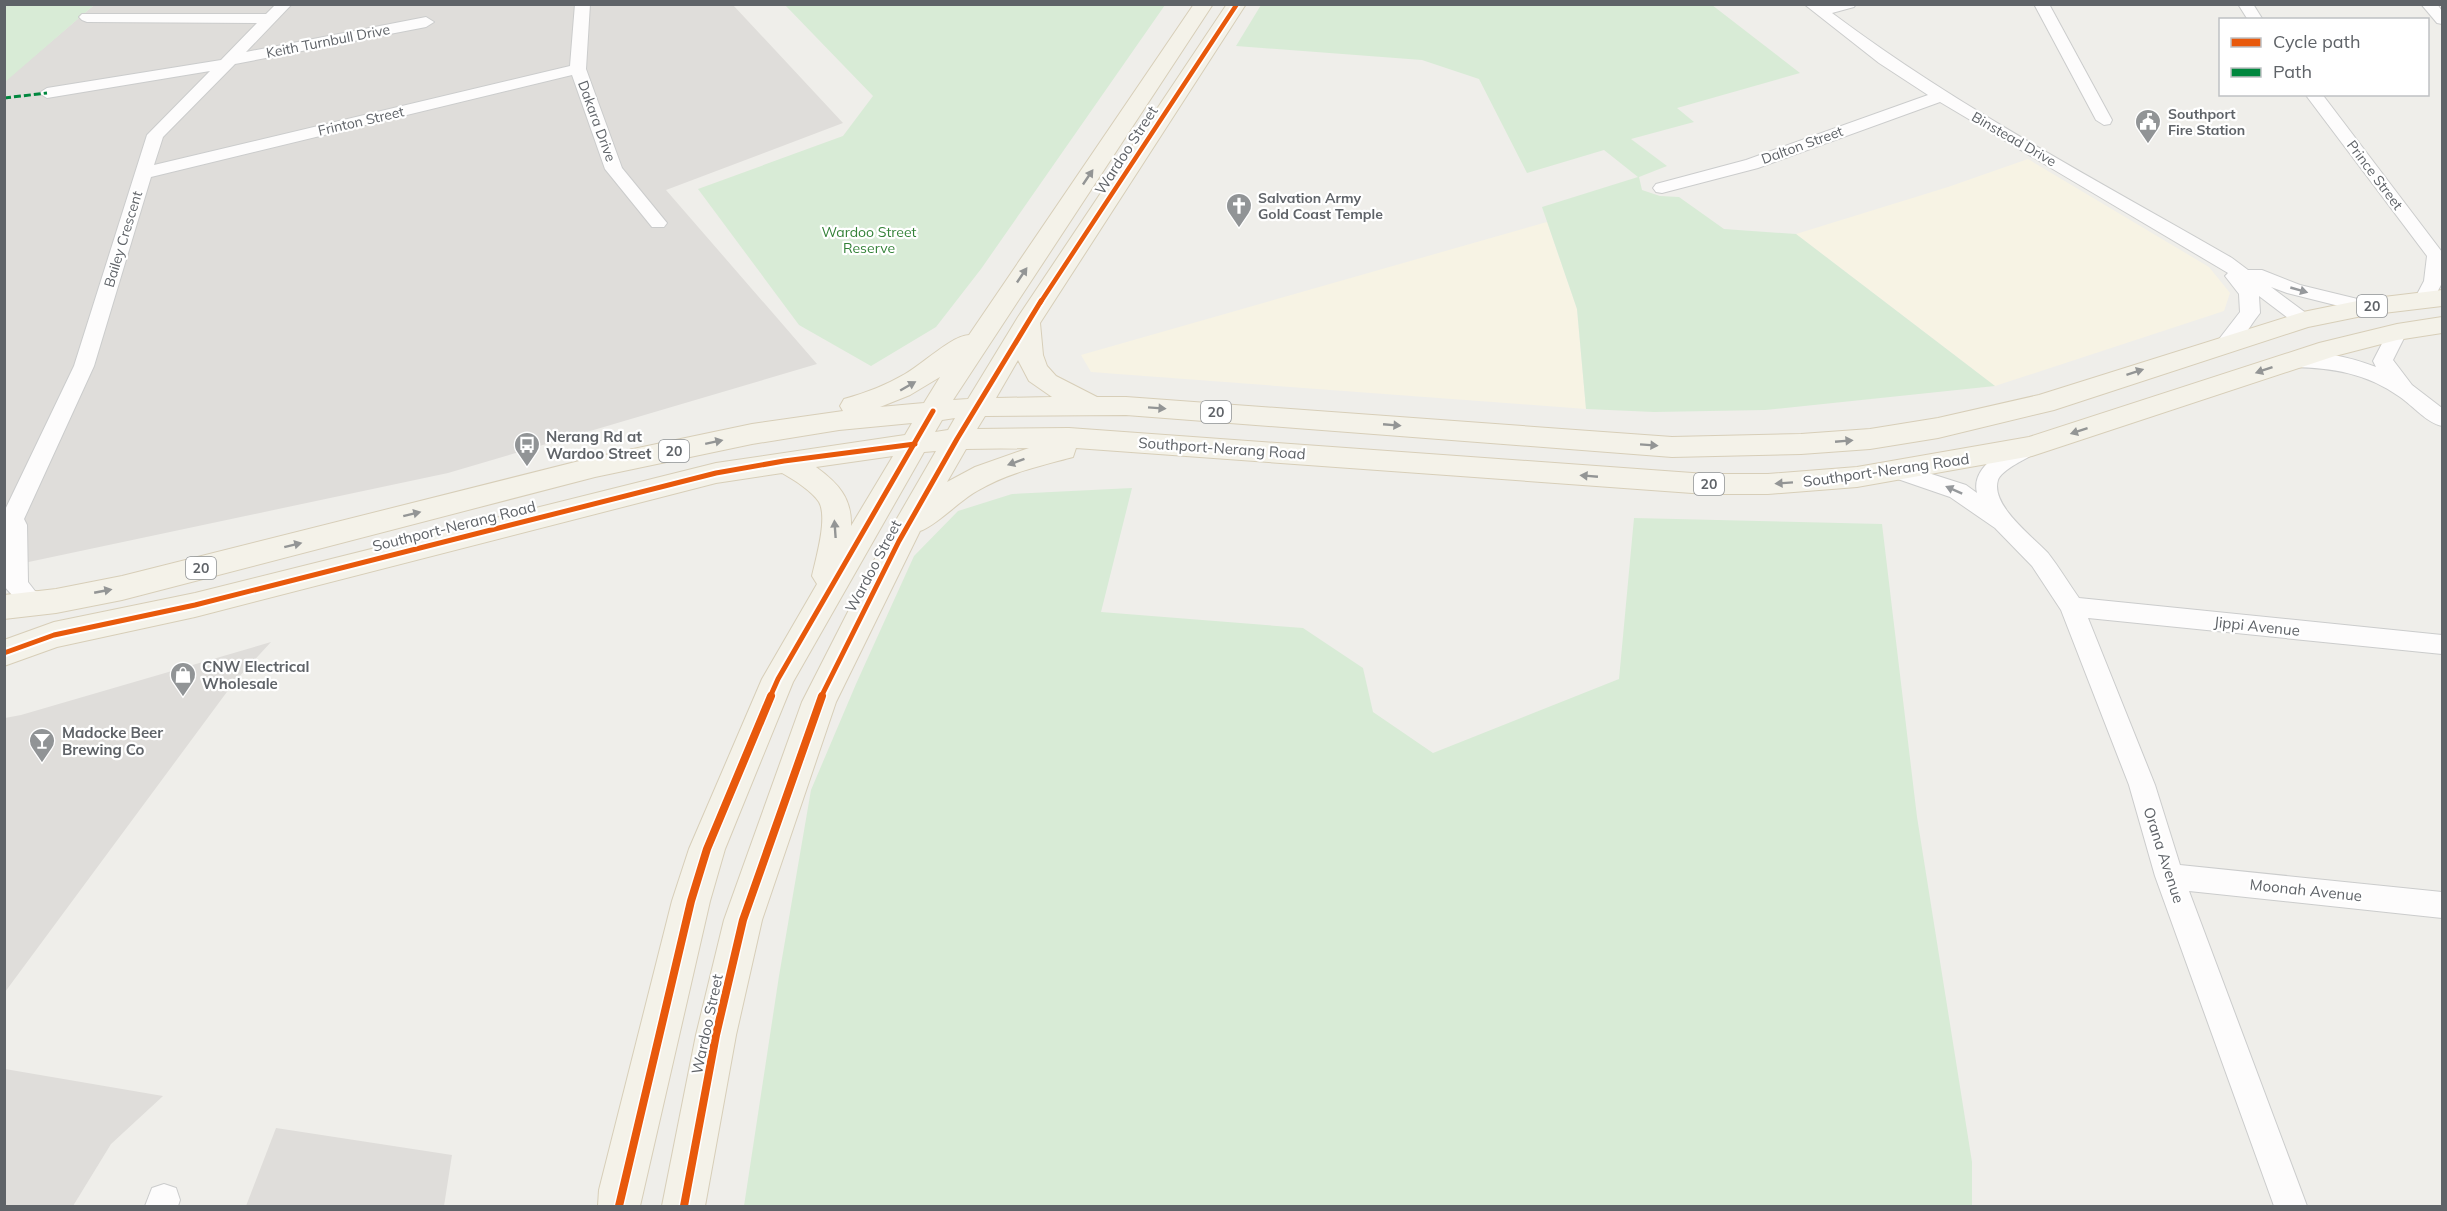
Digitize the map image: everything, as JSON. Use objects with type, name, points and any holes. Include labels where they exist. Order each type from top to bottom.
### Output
[{"type":"main road","name":"Wardoo Street","points":[[619,1206],[691,901],[707,849],[778,679],[933,411],[1204,4]]},
{"type":"main road","name":"Wardoo Street","points":[[684,1206],[716,1035],[743,920],[819,702],[899,541],[957,439],[1027,323],[1237,4]]},
{"type":"main road","name":"Southport-Nerang Road","points":[[4,607],[122,588],[595,467],[752,434],[839,421],[977,407],[1126,405],[1672,447],[1761,447],[1870,439],[1938,429],[2044,402],[2303,320],[2367,307],[2433,299]]},
{"type":"main road","points":[[2303,320],[2330,331],[2390,334]]},
{"type":"main road","points":[[1027,323],[1027,351],[1037,376],[1057,390],[1098,406]]},
{"type":"main road","points":[[752,434],[894,394],[953,355],[989,324]]},
{"type":"main road","name":"Southport-Nerang Road","points":[[4,653],[54,635],[195,604],[716,473],[784,461],[957,439],[1015,438],[1114,441],[1706,484],[1768,484],[1897,471],[2032,446],[2293,360],[2354,342],[2442,325]]},
{"type":"main road","points":[[899,541],[932,507],[972,478],[1035,455],[1114,441]]},
{"type":"main road","points":[[784,461],[807,473],[834,502],[836,539],[820,606]]},
{"type":"street","name":"Bailey Crescent","points":[[4,544],[10,518],[84,366],[155,135],[285,4]]},
{"type":"street","name":"Dakara Drive","points":[[582,4],[578,69],[614,169],[658,223]]},
{"type":"street","points":[[1815,8],[1849,4]]},
{"type":"street","points":[[2041,4],[2104,120]]},
{"type":"street","points":[[2245,4],[2255,18]]},
{"type":"street","points":[[2428,4],[2442,20]]},
{"type":"street","name":"Binstead Drive","points":[[1815,8],[1885,60],[1941,96],[2224,262],[2303,320]]},
{"type":"street","points":[[87,17],[270,19]]},
{"type":"street","name":"Keith Turnbull Drive","points":[[47,93],[227,62],[426,22]]},
{"type":"street","name":"Frinton Street","points":[[144,173],[578,69]]},
{"type":"street","name":"Dalton Street","points":[[1662,188],[1752,164],[1941,96]]},
{"type":"street","name":"Prince Street","points":[[2315,96],[2439,259],[2433,299]]},
{"type":"street","name":"Binstead Drive","points":[[2224,262],[2285,286],[2367,307]]},
{"type":"street","name":"Binstead Drive","points":[[2224,262],[2249,293],[2250,313],[2226,343]]},
{"type":"street","points":[[2390,334],[2383,361],[2414,397]]},
{"type":"street","points":[[2293,360],[2325,361],[2363,369],[2414,397],[2442,419]]},
{"type":"street","name":"Orana Avenue","points":[[2032,446],[1991,472],[1985,480],[1989,501],[2003,522],[2040,560],[2073,608],[2142,784],[2169,876],[2292,1206]]},
{"type":"street","name":"Orana Avenue","points":[[1897,471],[1958,491],[2003,522]]},
{"type":"street","points":[[10,518],[16,585],[28,598],[46,602]]},
{"type":"street","name":"Jippi Avenue","points":[[2073,608],[2442,644]]},
{"type":"street","name":"Moonah Avenue","points":[[2169,876],[2442,905]]},
{"type":"shaded area","points":[[94,5],[733,5],[843,123],[666,190],[817,364],[448,473],[5,567],[4,82]]},
{"type":"shaded area","points":[[2028,159],[2209,267],[2230,293],[2224,311],[1995,386],[1796,234],[1948,187]]},
{"type":"shaded area","points":[[1547,222],[1577,309],[1586,409],[1091,372],[1081,355]]},
{"type":"shaded area","points":[[271,642],[235,681],[5,992],[5,718]]},
{"type":"shaded area","points":[[5,1069],[163,1096],[111,1144],[73,1206],[5,1206]]},
{"type":"shaded area","points":[[276,1128],[452,1155],[444,1206],[246,1206]]},
{"type":"green space","points":[[5,5],[94,5],[5,82]]},
{"type":"green space","name":"Wardoo Street Reserve","points":[[785,5],[1165,5],[981,269],[936,327],[871,366],[799,325],[698,189],[843,136],[873,96]]},
{"type":"green space","points":[[1261,5],[1712,5],[1800,73],[1677,108],[1694,122],[1631,139],[1667,166],[1639,177],[1642,190],[1660,196],[1679,197],[1724,229],[1796,234],[1995,386],[1765,410],[1654,412],[1586,409],[1577,309],[1542,207],[1638,177],[1604,150],[1527,173],[1479,79],[1422,60],[1236,46]]},
{"type":"green space","points":[[1132,488],[1101,612],[1303,628],[1363,668],[1373,712],[1433,753],[1619,679],[1634,518],[1882,524],[1917,817],[1972,1162],[1972,1206],[744,1206],[779,976],[811,790],[914,556],[958,511],[1012,494]]},
{"type":"marked path","points":[[4,98],[47,93]]},
{"type":"cycle path","points":[[684,1206],[716,1035],[743,920],[819,702],[899,541],[957,439],[1027,323],[1237,4]]},
{"type":"cycle path","points":[[619,1206],[691,901],[707,849],[778,679],[933,411]]},
{"type":"cycle path","points":[[4,653],[54,635],[195,605],[716,473],[784,461],[915,444]]},
{"type":"place","name":"Southport Fire Station","points":[[2148,145]]},
{"type":"place","name":"Salvation Army Gold Coast Temple","points":[[1239,229]]},
{"type":"place","name":"Nerang Rd at Wardoo Street","points":[[527,468]]},
{"type":"place","name":"CNW Electrical Wholesale","points":[[183,698]]},
{"type":"place","name":"Madocke Beer Brewing Co","points":[[42,764]]}]
